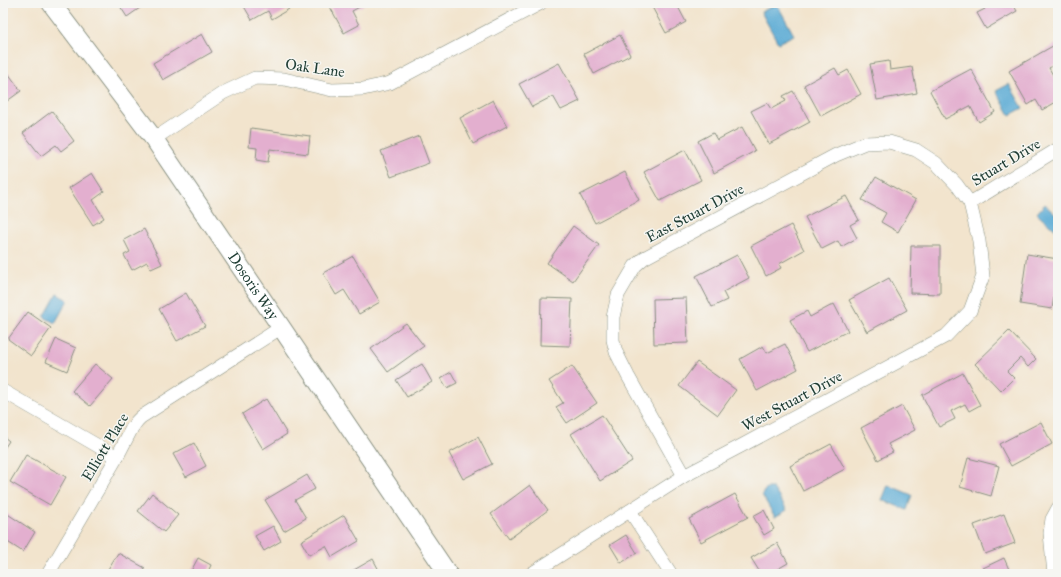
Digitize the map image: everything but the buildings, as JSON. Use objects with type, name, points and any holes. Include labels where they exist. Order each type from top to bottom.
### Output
[{"type":"street","name":"Dosoris Way","points":[[51,3],[154,139],[448,574]]},
{"type":"street","name":"Oak Lane","points":[[154,139],[223,93],[255,78],[284,79],[332,90],[363,89],[390,83],[541,3]]},
{"type":"street","name":"East Stuart Drive","points":[[684,476],[628,376],[616,352],[613,340],[613,317],[618,295],[635,266],[644,258],[836,155],[866,144],[889,142],[916,150],[936,163],[957,185],[970,203]]},
{"type":"street","name":"Stuart Drive","points":[[970,203],[1058,149]]},
{"type":"street","name":"West Stuart Drive","points":[[531,574],[684,476],[946,336],[970,312],[983,276],[979,241],[970,203]]},
{"type":"street","name":"Elliott Place","points":[[48,574],[137,421],[282,327]]},
{"type":"street","points":[[3,391],[117,457]]},
{"type":"street","points":[[1054,574],[1050,533],[1052,519],[1058,508]]},
{"type":"street","points":[[630,511],[671,574]]},
{"type":"water","points":[[777,4],[794,35],[778,43],[761,12]]},
{"type":"water","points":[[1009,84],[1023,108],[1010,115],[996,91]]},
{"type":"water","points":[[1045,204],[1058,216],[1058,232],[1037,213]]},
{"type":"water","points":[[57,294],[68,300],[55,323],[44,317]]},
{"type":"water","points":[[888,485],[912,495],[907,510],[882,500]]},
{"type":"water","points":[[768,488],[773,488],[787,510],[775,517],[762,495]]}]
